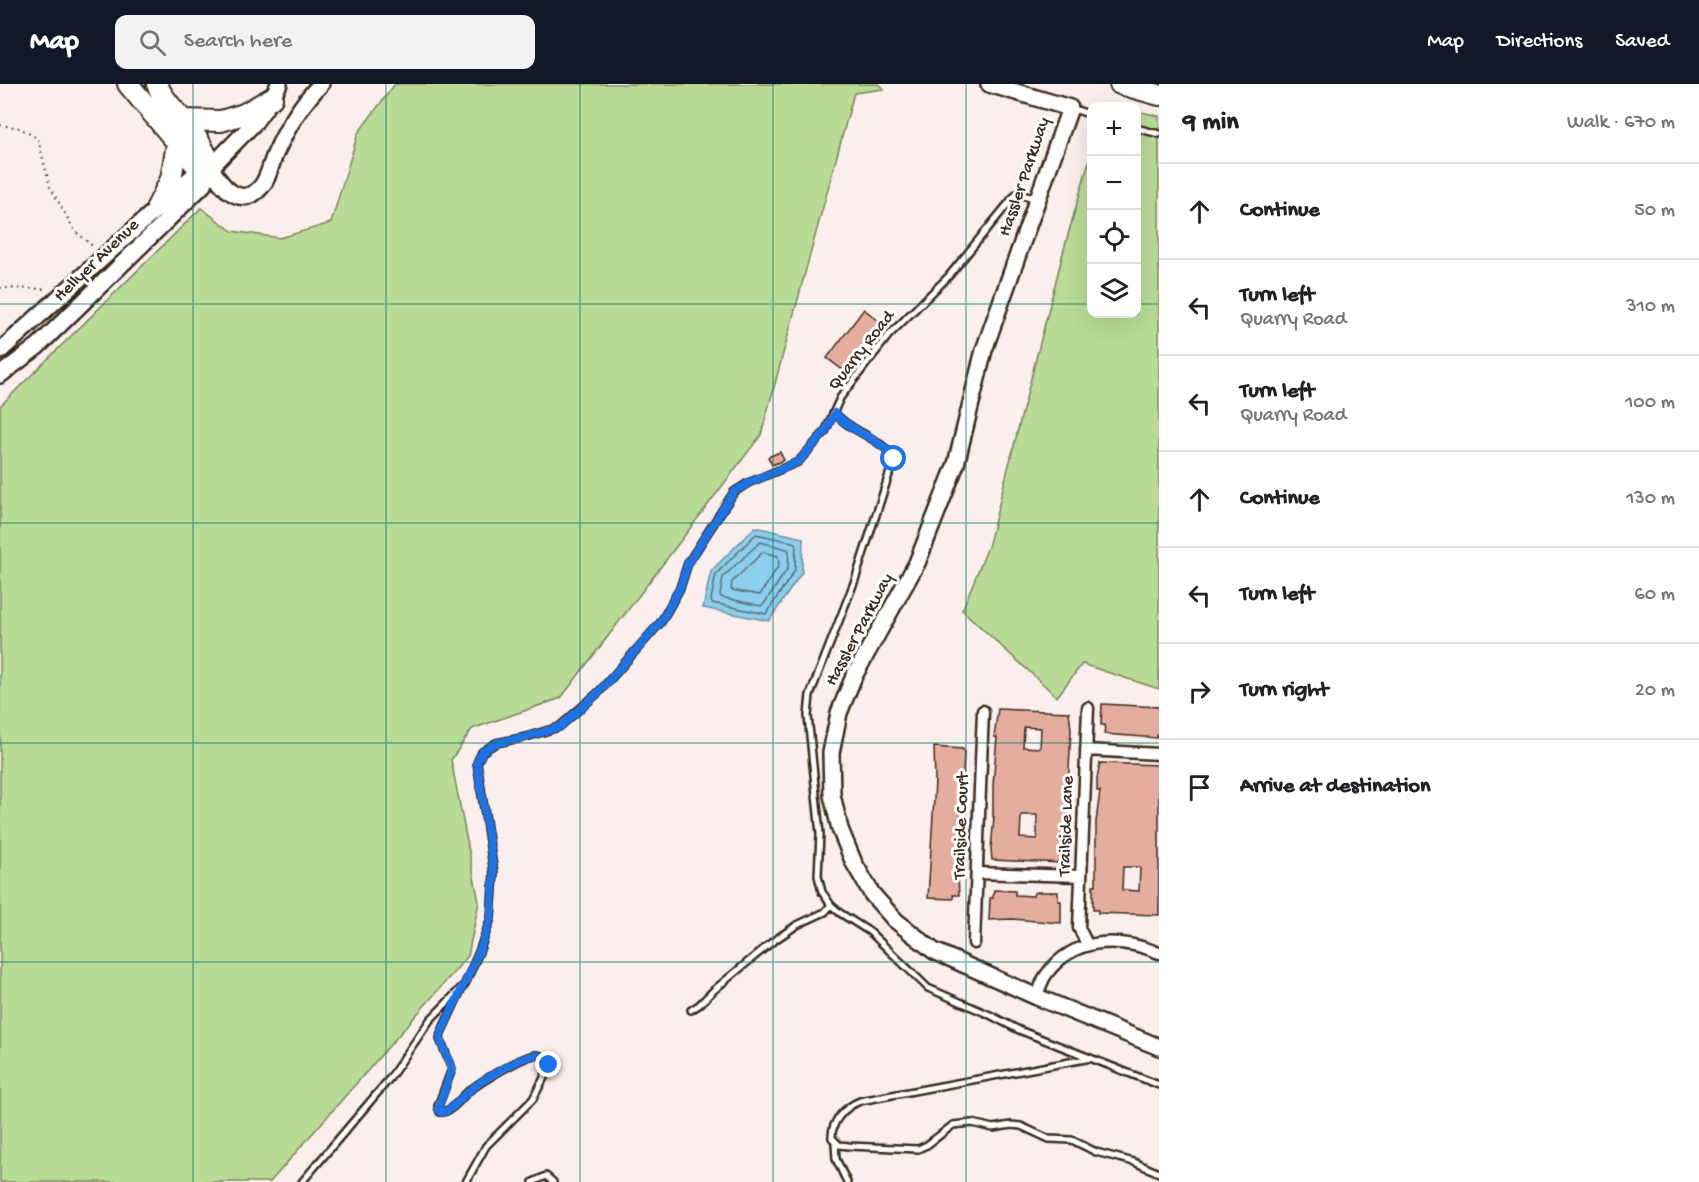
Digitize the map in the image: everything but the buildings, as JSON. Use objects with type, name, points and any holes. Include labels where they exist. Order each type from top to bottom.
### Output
[{"type":"highway","points":[[128,84],[196,165],[211,167],[207,154],[183,120],[167,103],[157,84]]},
{"type":"highway","points":[[1120,84],[1159,95]]},
{"type":"highway","points":[[183,120],[221,121],[244,114],[275,91]]},
{"type":"highway","points":[[157,207],[171,179],[177,144]]},
{"type":"street","points":[[211,167],[218,181],[232,194],[241,197],[253,194],[261,188],[277,150],[298,112],[321,84]]},
{"type":"street","points":[[990,84],[1070,108]]},
{"type":"street","name":"Hellyer Avenue","points":[[0,375],[38,346],[203,185],[211,167],[254,123],[275,91]]},
{"type":"street","name":"Hassler Parkway","points":[[1070,108],[984,350],[956,464],[917,563],[854,676],[839,713],[831,753],[832,795],[840,829],[854,863],[872,894],[895,920],[934,951],[1037,997],[1159,1047]]},
{"type":"street","name":"Hellyer Avenue","points":[[0,351],[157,207],[194,175],[211,167]]},
{"type":"street","name":"Trailside Lane","points":[[1087,944],[1079,928],[1088,708]]},
{"type":"street","name":"Trailside Court","points":[[974,943],[983,711]]},
{"type":"street","points":[[1086,750],[1159,754]]},
{"type":"street","points":[[977,873],[1081,876]]},
{"type":"street","points":[[1037,997],[1045,977],[1061,959],[1087,944],[1117,942],[1143,946],[1159,953]]},
{"type":"lane","points":[[1070,108],[1087,113]]},
{"type":"lane","points":[[1141,129],[1159,134]]},
{"type":"lane","name":"Quarry Road","points":[[466,1182],[486,1146],[533,1099],[544,1082],[549,1065],[538,1055],[524,1059],[470,1090],[448,1111],[442,1113],[438,1109],[451,1074],[451,1065],[440,1039],[444,1024],[465,984],[491,918],[494,873],[477,763],[482,752],[496,743],[560,727],[599,692],[661,622],[680,588],[688,563],[734,492],[748,483],[798,462],[825,432],[840,398],[889,335],[948,277],[1016,194],[1038,198]]},
{"type":"lane","points":[[835,413],[841,422],[879,445],[894,459],[855,580],[810,695],[808,716],[820,834],[818,876],[822,892],[831,905],[870,932],[928,988],[1019,1030],[1159,1085]]},
{"type":"lane","points":[[691,1010],[772,942],[797,925],[825,912],[831,905]]},
{"type":"lane","points":[[302,1182],[390,1078],[430,1020],[465,984]]},
{"type":"lane","points":[[847,1182],[836,1159],[835,1143],[831,1131],[846,1110],[860,1101],[1092,1057]]},
{"type":"lane","points":[[835,1143],[860,1147],[918,1149],[953,1125],[972,1123],[993,1128],[1011,1125],[1021,1126],[1049,1138],[1072,1140],[1096,1152],[1134,1162],[1159,1173]]},
{"type":"lane","points":[[533,1182],[546,1176],[553,1182]]},
{"type":"path","points":[[0,125],[20,128],[38,139],[50,187],[75,231],[95,248]]},
{"type":"path","points":[[0,288],[50,290]]},
{"type":"green space","points":[[395,84],[878,84],[884,89],[854,93],[761,435],[561,698],[472,729],[451,760],[479,902],[468,956],[270,1182],[0,1182],[0,406],[201,208],[232,231],[280,238],[331,223],[358,133]]},
{"type":"green space","points":[[1141,112],[1159,116],[1159,689],[1082,664],[1057,697],[962,610],[988,547],[1087,168],[1087,318],[1141,318]]},
{"type":"water","points":[[755,527],[803,538],[802,572],[769,621],[703,608],[711,571]]},
{"type":"route","points":[[549,1065],[538,1055],[524,1059],[470,1090],[448,1111],[442,1113],[438,1109],[452,1069],[442,1047],[441,1033],[479,952],[491,918],[494,873],[477,763],[482,752],[496,743],[560,727],[599,692],[661,622],[680,588],[688,563],[734,492],[748,483],[798,462],[825,432],[835,413],[841,422],[884,448],[894,459]]}]
